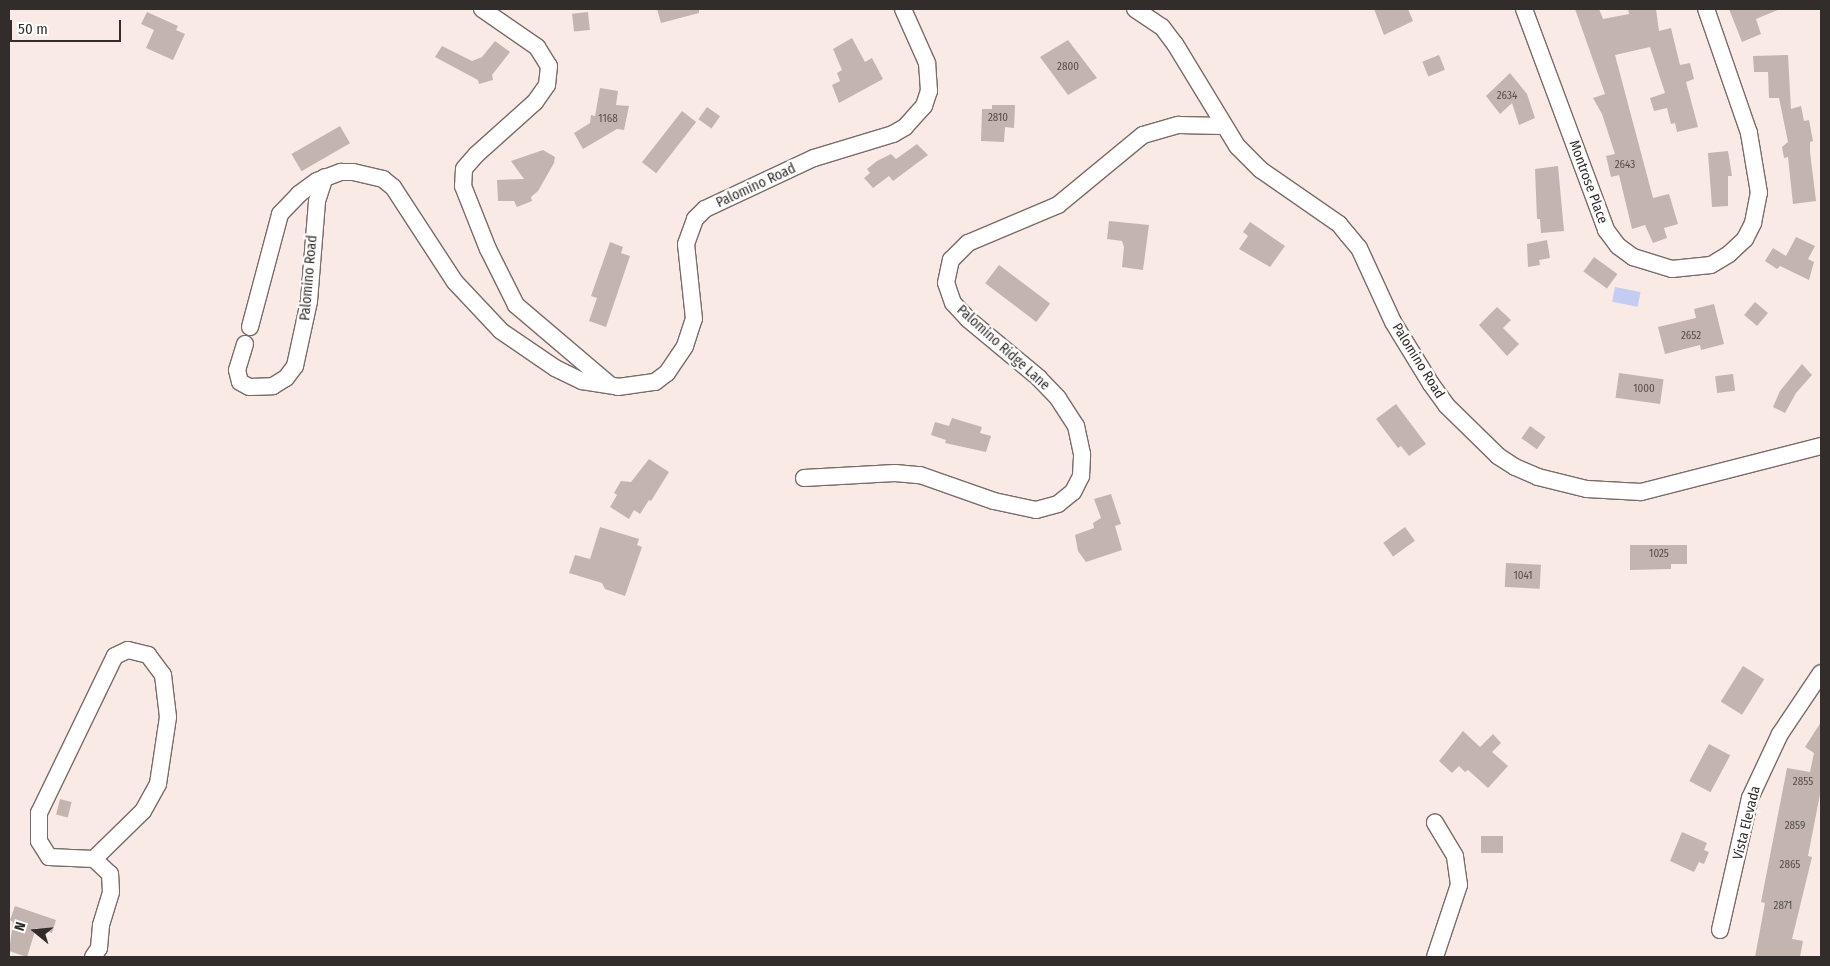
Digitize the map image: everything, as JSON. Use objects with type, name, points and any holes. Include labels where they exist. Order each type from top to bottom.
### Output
[{"type":"street","points":[[482,9],[536,47],[548,66],[547,85],[535,102],[464,169],[463,186],[488,249],[516,305],[612,386]]},
{"type":"street","name":"Palomino Road","points":[[250,327],[280,214],[298,194],[325,177],[353,172],[383,179],[393,187],[455,282],[501,331],[555,368],[582,381],[612,386],[644,386],[655,382],[668,373],[685,346],[694,319],[686,244],[695,219],[705,209],[814,158],[893,134],[916,118],[929,91],[930,75],[903,9]]},
{"type":"street","name":"Palomino Road","points":[[1135,9],[1162,27],[1175,44],[1233,142],[1261,170],[1339,224],[1359,248],[1393,322],[1431,384],[1446,405],[1498,456],[1515,467],[1538,477],[1587,489],[1641,492],[1821,446]]},
{"type":"street","name":"Montrose Place","points":[[1524,9],[1606,230],[1618,246],[1633,257],[1672,269],[1711,265],[1729,254],[1744,239],[1753,223],[1759,193],[1749,133],[1706,9]]},
{"type":"street","name":"Palomino Ridge Lane","points":[[804,478],[895,473],[920,475],[994,501],[1036,510],[1058,504],[1073,492],[1081,476],[1082,461],[1076,426],[1058,398],[1039,378],[968,319],[953,303],[946,282],[951,260],[968,244],[1058,205],[1143,135],[1179,125],[1222,126]]},
{"type":"street","name":"Palomino Road","points":[[245,344],[237,370],[240,382],[249,387],[273,386],[286,378],[296,366],[309,301],[317,201],[325,177]]},
{"type":"street","points":[[93,957],[99,948],[101,925],[111,892],[110,874],[94,859],[49,857],[39,841],[39,813],[114,656],[128,650],[148,655],[163,675],[168,717],[158,784],[143,811],[94,859]]},
{"type":"street","name":"Vista Elevada","points":[[1720,930],[1750,798],[1780,734],[1821,672]]},
{"type":"street","points":[[1435,823],[1455,856],[1459,885],[1435,957]]},
{"type":"water","points":[[1615,287],[1641,292],[1638,307],[1612,302]]},
{"type":"building","points":[[657,9],[699,9],[699,13],[661,23]]},
{"type":"building","points":[[1374,9],[1408,9],[1413,21],[1384,35]]},
{"type":"building","points":[[1575,9],[1599,9],[1603,19],[1629,14],[1628,9],[1656,9],[1659,31],[1671,28],[1680,65],[1690,63],[1694,79],[1686,82],[1698,127],[1677,132],[1675,123],[1671,124],[1667,108],[1654,111],[1650,98],[1665,93],[1650,47],[1615,55],[1653,198],[1669,194],[1678,224],[1664,228],[1667,238],[1653,243],[1645,225],[1632,229],[1619,175],[1611,177],[1606,156],[1615,154],[1602,114],[1593,98],[1605,94]]},
{"type":"building","points":[[1729,9],[1780,9],[1756,19],[1761,34],[1742,42]]},
{"type":"building","points":[[147,12],[178,26],[176,30],[185,34],[173,60],[146,48],[154,30],[141,24]]},
{"type":"building","points":[[588,12],[590,30],[574,32],[572,14]]},
{"type":"building","points":[[852,38],[865,62],[872,58],[883,79],[839,103],[832,85],[840,81],[837,73],[842,70],[833,49]]},
{"type":"building","points":[[1068,40],[1097,78],[1068,95],[1040,57]]},
{"type":"building","points":[[495,41],[510,52],[492,75],[493,80],[479,84],[478,80],[435,57],[442,46],[472,61],[482,57]]},
{"type":"building","points":[[1439,55],[1445,70],[1428,77],[1422,62]]},
{"type":"building","points":[[1788,55],[1791,109],[1801,106],[1804,121],[1809,120],[1813,141],[1810,142],[1810,152],[1816,201],[1793,204],[1788,157],[1784,158],[1782,147],[1788,142],[1779,98],[1769,98],[1768,72],[1754,72],[1753,56]]},
{"type":"building","points":[[1510,73],[1527,94],[1535,118],[1519,125],[1512,103],[1500,114],[1486,96]]},
{"type":"building","points":[[600,88],[618,91],[616,105],[629,106],[624,130],[617,129],[583,149],[574,133],[590,123],[591,115],[595,116]]},
{"type":"building","points":[[992,105],[1015,105],[1014,128],[1005,127],[1004,142],[981,141],[982,109],[992,109]]},
{"type":"building","points":[[707,107],[720,116],[712,128],[698,119]]},
{"type":"building","points":[[682,111],[696,122],[656,173],[642,162]]},
{"type":"building","points":[[340,126],[350,143],[302,171],[292,154]]},
{"type":"building","points":[[917,144],[928,155],[893,181],[889,176],[873,188],[864,178],[870,173],[867,169],[877,161],[891,154],[896,159]]},
{"type":"building","points":[[543,150],[555,157],[554,163],[538,191],[531,197],[532,201],[517,207],[514,201],[498,201],[497,180],[524,179],[511,161]]},
{"type":"building","points":[[1728,151],[1732,176],[1728,176],[1728,206],[1712,207],[1708,153]]},
{"type":"building","points":[[1558,166],[1564,231],[1541,233],[1540,219],[1537,219],[1535,169]]},
{"type":"building","points":[[1109,221],[1149,225],[1143,270],[1122,267],[1124,247],[1122,241],[1107,239]]},
{"type":"building","points":[[1250,222],[1285,246],[1270,267],[1239,249],[1248,236],[1243,232]]},
{"type":"building","points":[[1796,237],[1815,246],[1808,259],[1814,262],[1809,280],[1780,266],[1777,269],[1765,261],[1773,248],[1786,256]]},
{"type":"building","points":[[1547,240],[1550,258],[1539,260],[1540,265],[1528,267],[1527,244]]},
{"type":"building","points":[[610,242],[623,247],[621,253],[630,256],[606,327],[589,321],[597,298],[591,296]]},
{"type":"building","points":[[1594,257],[1617,274],[1607,289],[1583,272]]},
{"type":"building","points":[[999,265],[1050,304],[1036,322],[985,283]]},
{"type":"building","points":[[1755,302],[1768,313],[1757,326],[1744,315]]},
{"type":"building","points":[[1714,304],[1724,344],[1701,350],[1700,345],[1665,354],[1658,327],[1696,318],[1694,309]]},
{"type":"building","points":[[1497,307],[1511,320],[1503,328],[1519,344],[1507,356],[1479,325]]},
{"type":"building","points":[[1802,364],[1812,375],[1796,393],[1785,413],[1773,407],[1780,391]]},
{"type":"building","points":[[1619,373],[1664,379],[1660,404],[1616,398]]},
{"type":"building","points":[[1733,374],[1735,391],[1717,393],[1715,376]]},
{"type":"building","points":[[1396,404],[1426,444],[1409,456],[1401,446],[1398,448],[1376,419]]},
{"type":"building","points":[[952,418],[982,427],[980,433],[991,436],[986,452],[945,443],[946,440],[931,435],[935,422],[949,426]]},
{"type":"building","points":[[1530,426],[1546,437],[1537,449],[1521,438]]},
{"type":"building","points":[[649,459],[669,472],[651,501],[649,500],[640,514],[634,510],[629,519],[610,507],[617,495],[614,493],[621,481],[631,482]]},
{"type":"building","points":[[1111,494],[1121,524],[1115,526],[1122,550],[1086,562],[1078,551],[1075,535],[1094,528],[1093,523],[1101,518],[1094,499]]},
{"type":"building","points":[[600,527],[639,539],[637,545],[642,547],[625,596],[605,589],[602,583],[569,573],[575,555],[590,559]]},
{"type":"building","points":[[1405,527],[1415,541],[1393,557],[1383,543]]},
{"type":"building","points":[[1630,545],[1687,545],[1687,564],[1671,564],[1671,569],[1630,570]]},
{"type":"building","points":[[1506,563],[1541,565],[1540,589],[1505,587]]},
{"type":"building","points":[[1743,666],[1764,679],[1742,715],[1721,702]]},
{"type":"building","points":[[1821,722],[1821,789],[1808,856],[1812,857],[1792,939],[1803,941],[1800,957],[1755,957],[1765,903],[1761,902],[1787,768],[1810,772],[1814,753],[1805,747]]},
{"type":"building","points":[[1463,731],[1480,747],[1493,734],[1501,743],[1492,752],[1508,766],[1488,788],[1468,770],[1465,772],[1459,766],[1452,773],[1439,761]]},
{"type":"building","points":[[1709,744],[1730,755],[1710,792],[1689,781]]},
{"type":"building","points":[[60,799],[72,802],[68,817],[56,815]]},
{"type":"building","points":[[1682,832],[1707,843],[1704,850],[1709,852],[1704,864],[1699,862],[1694,872],[1670,861]]},
{"type":"building","points":[[1481,836],[1503,836],[1503,853],[1481,853]]},
{"type":"building","points":[[15,906],[56,920],[52,933],[36,928],[27,957],[9,951],[13,922],[10,920]]}]
